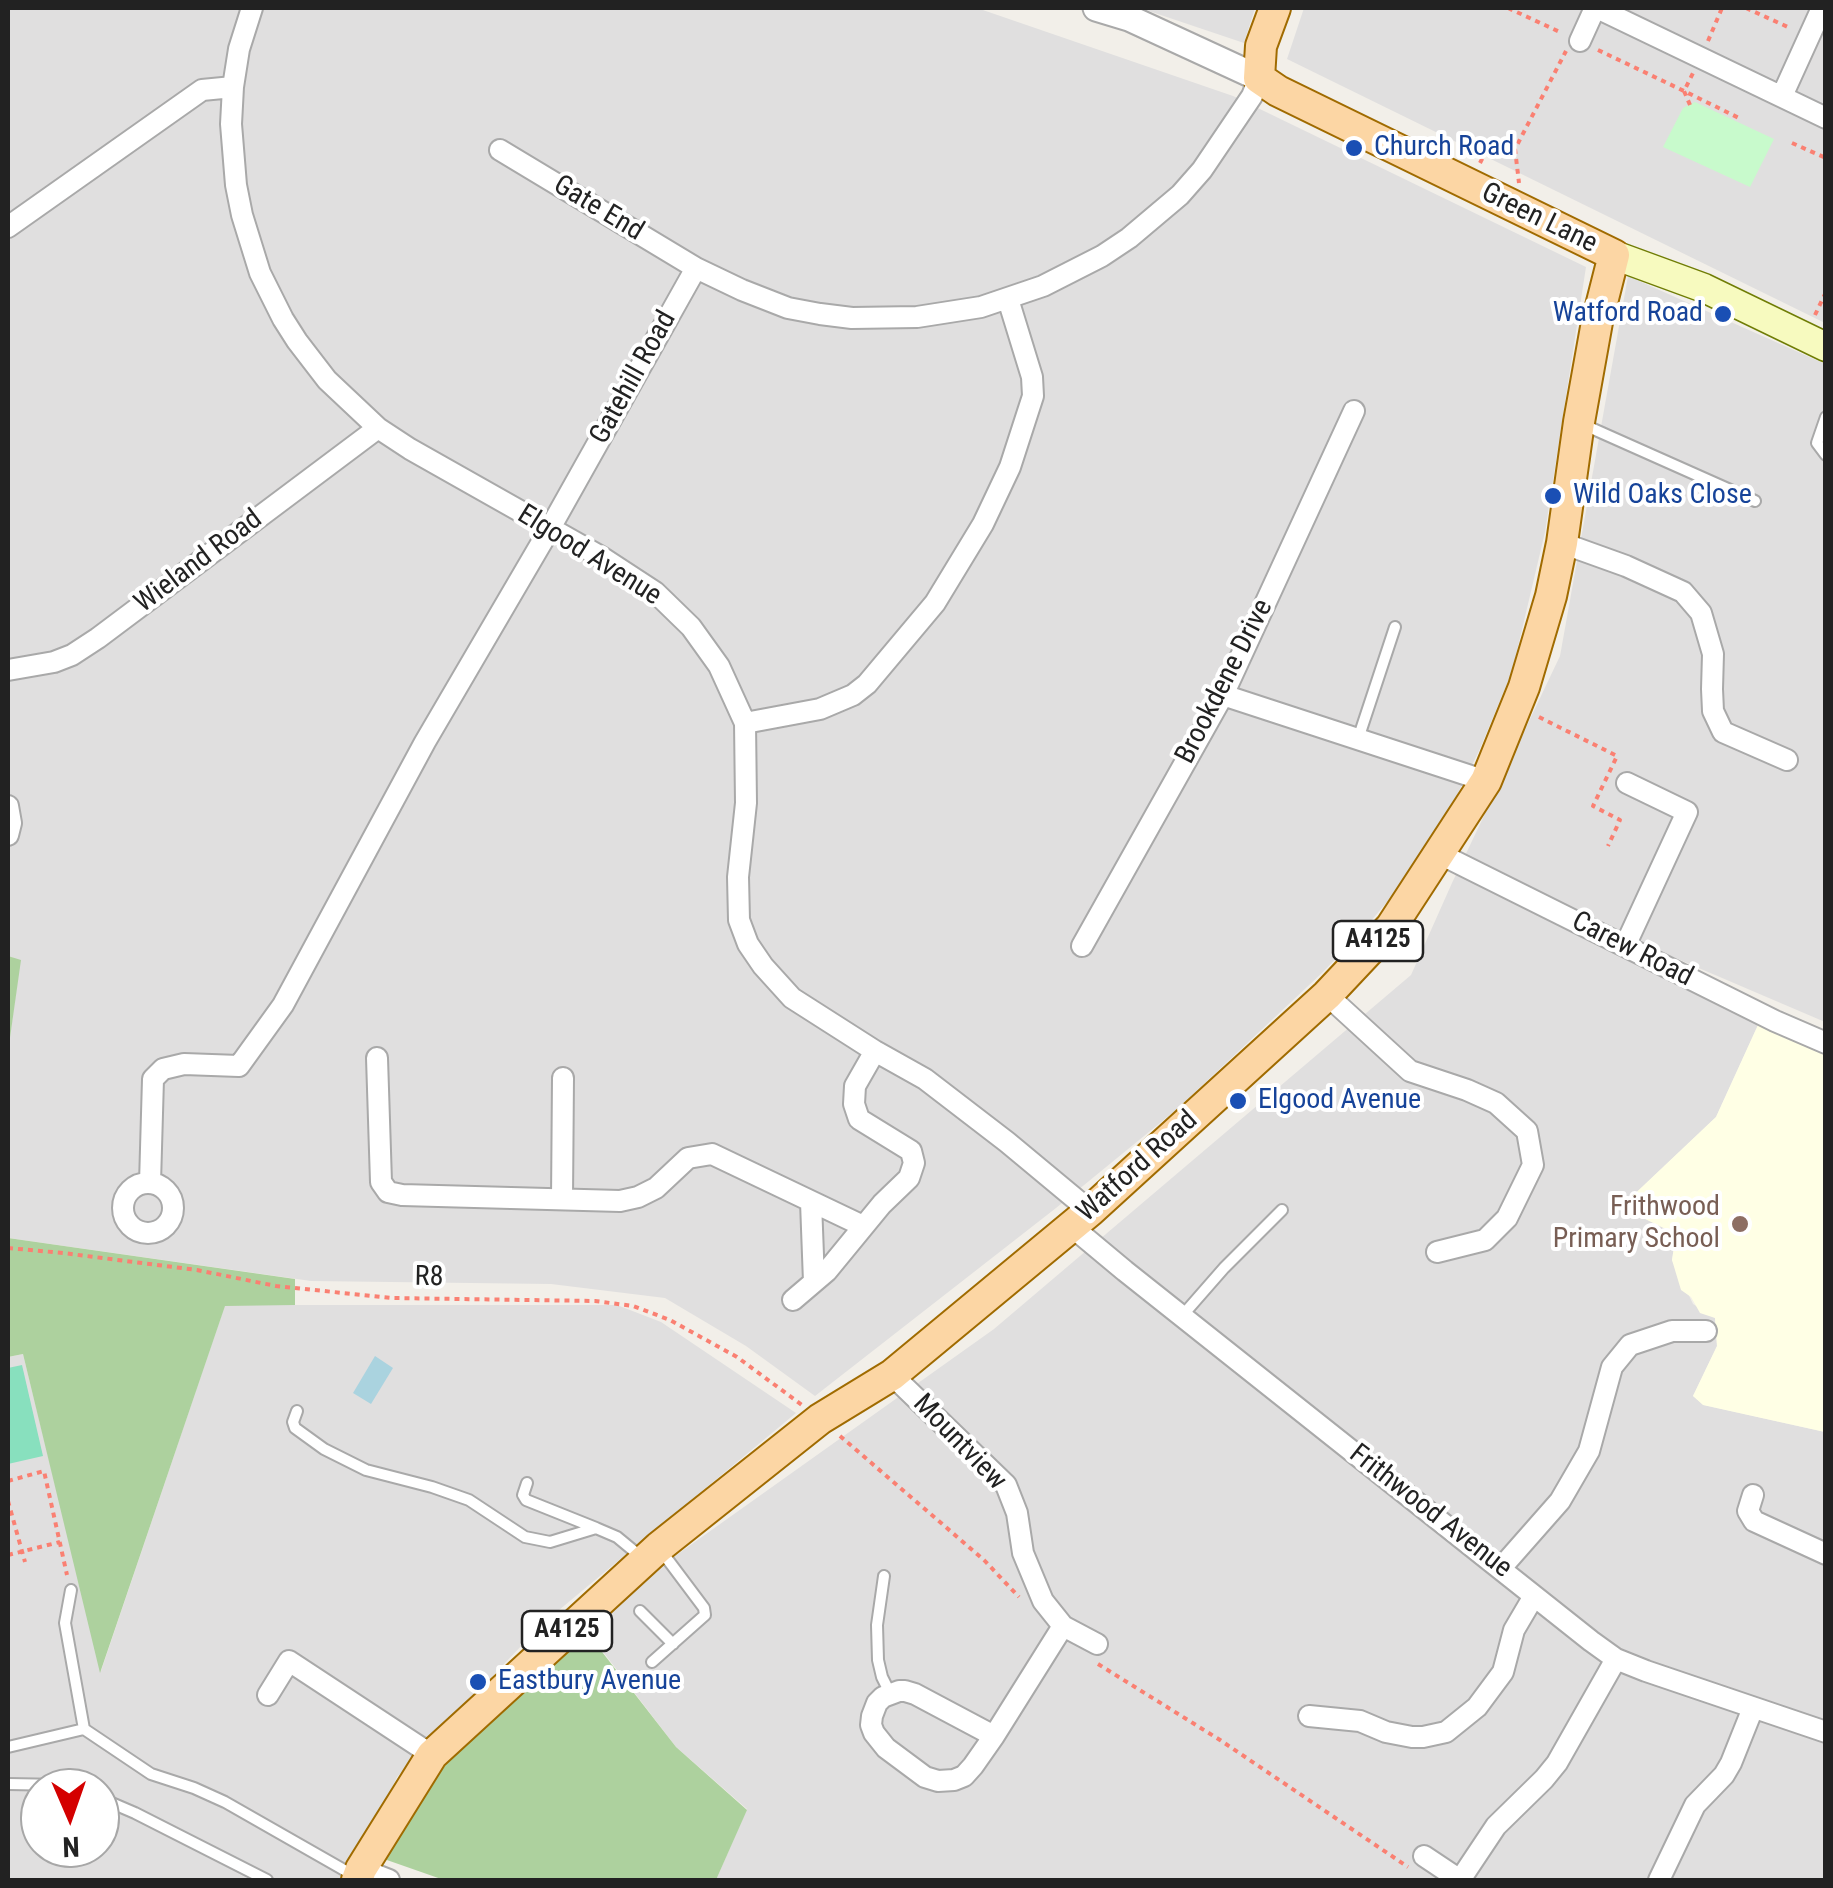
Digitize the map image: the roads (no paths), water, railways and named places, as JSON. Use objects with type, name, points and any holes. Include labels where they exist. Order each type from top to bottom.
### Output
[{"type":"main road","points":[[1259,78],[1261,46],[1276,8]]},
{"type":"main road","name":"Green Lane","points":[[1259,78],[1278,91],[1614,255],[1704,288],[1826,347]]},
{"type":"main road","name":"Watford Road","points":[[358,1876],[432,1755],[652,1554],[820,1419],[892,1375],[1081,1218],[1327,994],[1392,927],[1486,781],[1516,705],[1552,596],[1597,322],[1614,255]]},
{"type":"street","name":"Elgood Avenue","points":[[252,8],[233,86],[231,124],[236,185],[260,273],[283,319],[344,398],[378,428],[603,558],[655,592],[691,627],[719,666],[745,722],[746,803],[738,877],[739,920],[762,966],[792,998],[925,1079],[1007,1142],[1081,1218]]},
{"type":"street","points":[[696,268],[788,308],[852,318],[917,317],[1008,299],[1088,264],[1130,238],[1202,170],[1252,96],[1259,78],[1130,18],[1096,8]]},
{"type":"street","points":[[1580,41],[1596,8],[1826,118]]},
{"type":"street","points":[[1782,96],[1822,8]]},
{"type":"street","points":[[8,227],[202,90],[233,86]]},
{"type":"street","name":"Gate End","points":[[500,150],[696,268]]},
{"type":"street","name":"Gatehill Road","points":[[150,1182],[153,1078],[163,1069],[184,1064],[239,1066],[283,1005],[425,742],[696,268]]},
{"type":"street","points":[[745,722],[820,709],[853,695],[867,684],[934,603],[983,524],[1010,467],[1033,396],[1032,377],[1008,299]]},
{"type":"street","name":"Brookdene Drive","points":[[1082,946],[1223,694],[1354,411]]},
{"type":"street","name":"Wieland Road","points":[[8,670],[54,662],[98,638],[378,428]]},
{"type":"street","points":[[1562,543],[1683,592],[1701,613],[1714,654],[1713,711],[1723,732],[1788,760]]},
{"type":"street","points":[[1223,694],[1486,781]]},
{"type":"street","points":[[1625,946],[1687,812],[1626,783]]},
{"type":"street","points":[[8,806],[8,836]]},
{"type":"street","name":"Carew Road","points":[[1440,854],[1826,1043]]},
{"type":"street","points":[[1327,994],[1410,1071],[1496,1103],[1527,1131],[1533,1165],[1508,1218],[1485,1240],[1437,1252]]},
{"type":"street","points":[[793,1300],[827,1271],[908,1178],[914,1164],[911,1151],[859,1119],[854,1104],[855,1086],[875,1052]]},
{"type":"street","points":[[378,1058],[381,1182],[388,1192],[620,1201],[656,1188],[688,1158],[712,1154],[863,1226]]},
{"type":"street","points":[[562,1198],[563,1078]]},
{"type":"street","points":[[811,1202],[814,1282]]},
{"type":"street","name":"Frithwood Avenue","points":[[1081,1218],[1181,1316],[1616,1658],[1826,1732]]},
{"type":"street","points":[[1501,1568],[1560,1501],[1589,1452],[1612,1367],[1630,1345],[1672,1332],[1706,1331]]},
{"type":"street","name":"Mountview","points":[[892,1375],[1006,1484],[1017,1513],[1023,1553],[1043,1601],[1063,1626],[1098,1654]]},
{"type":"street","points":[[1753,1495],[1748,1511],[1754,1521],[1826,1554]]},
{"type":"street","points":[[1309,1716],[1360,1721],[1412,1737],[1446,1732],[1477,1707],[1504,1672],[1519,1618],[1534,1596]]},
{"type":"street","points":[[994,1736],[915,1694],[899,1690],[877,1703],[871,1725],[886,1748],[925,1777],[946,1782],[964,1776],[994,1736],[1063,1626]]},
{"type":"street","points":[[1419,1864],[1460,1880],[1496,1826],[1557,1762],[1616,1658]]},
{"type":"street","points":[[268,1695],[289,1660],[432,1755]]},
{"type":"street","points":[[1659,1880],[1695,1805],[1731,1764],[1753,1708]]},
{"type":"street","points":[[358,1876],[389,1880]]},
{"type":"lane","points":[[1826,417],[1817,443],[1826,455]]},
{"type":"lane","points":[[1579,422],[1755,501]]},
{"type":"lane","points":[[1358,739],[1395,627]]},
{"type":"lane","points":[[1181,1316],[1282,1210]]},
{"type":"lane","points":[[297,1411],[294,1428],[324,1449],[366,1470],[469,1500],[525,1537],[550,1542],[596,1528]]},
{"type":"lane","points":[[527,1483],[522,1495],[526,1500],[652,1554],[704,1608],[706,1615],[652,1662]]},
{"type":"lane","points":[[884,1576],[877,1626],[878,1660],[890,1693]]},
{"type":"lane","points":[[70,1590],[65,1623],[84,1729],[152,1774],[224,1802],[358,1876]]},
{"type":"lane","points":[[640,1611],[673,1644]]},
{"type":"lane","points":[[8,1747],[84,1729]]},
{"type":"lane","points":[[120,1806],[267,1880]]},
{"type":"water","points":[[375,1356],[393,1368],[371,1404],[353,1393]]},
{"type":"place","name":"Church Road","points":[[1354,148]]},
{"type":"place","name":"Watford Road","points":[[1723,314]]},
{"type":"place","name":"Wild Oaks Close","points":[[1553,496]]},
{"type":"place","name":"Elgood Avenue","points":[[1238,1101]]},
{"type":"place","name":"Frithwood Primary School","points":[[1740,1224]]},
{"type":"place","name":"Eastbury Avenue","points":[[478,1682]]}]
